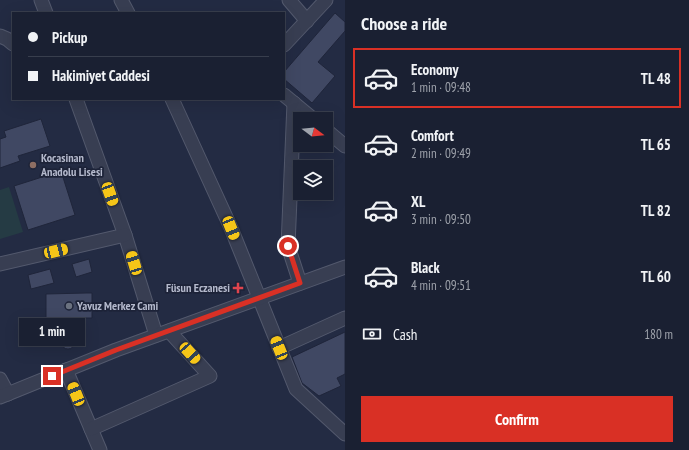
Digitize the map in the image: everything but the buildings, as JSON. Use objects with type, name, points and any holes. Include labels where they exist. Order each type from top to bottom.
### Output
[{"type":"street","points":[[41,0],[46,12]]},
{"type":"street","points":[[121,0],[127,12]]},
{"type":"street","points":[[289,0],[307,20]]},
{"type":"street","points":[[285,44],[326,0]]},
{"type":"street","points":[[0,36],[12,43]]},
{"type":"street","points":[[285,96],[305,112]]},
{"type":"street","points":[[69,100],[80,112]]},
{"type":"street","points":[[76,100],[125,234],[156,335]]},
{"type":"street","points":[[172,100],[231,228],[296,389],[345,434]]},
{"type":"street","points":[[294,103],[288,246],[300,283]]},
{"type":"street","points":[[333,136],[345,146]]},
{"type":"street","points":[[0,264],[125,234]]},
{"type":"street","points":[[0,379],[4,395],[169,330],[345,267]]},
{"type":"street","points":[[279,348],[345,318]]},
{"type":"street","points":[[91,429],[210,376],[169,330]]},
{"type":"street","points":[[66,370],[100,450]]},
{"type":"shaded area","points":[[9,187],[23,232],[0,239],[0,190]]},
{"type":"place","name":"Kocasinan Anadolu Lisesi","points":[[33,165]]},
{"type":"place","name":"Füsun Eczanesi","points":[[238,288]]},
{"type":"place","name":"Yavuz Merkez Cami","points":[[69,306]]},
{"type":"route","points":[[52,376],[116,350],[300,283],[288,246]]}]
